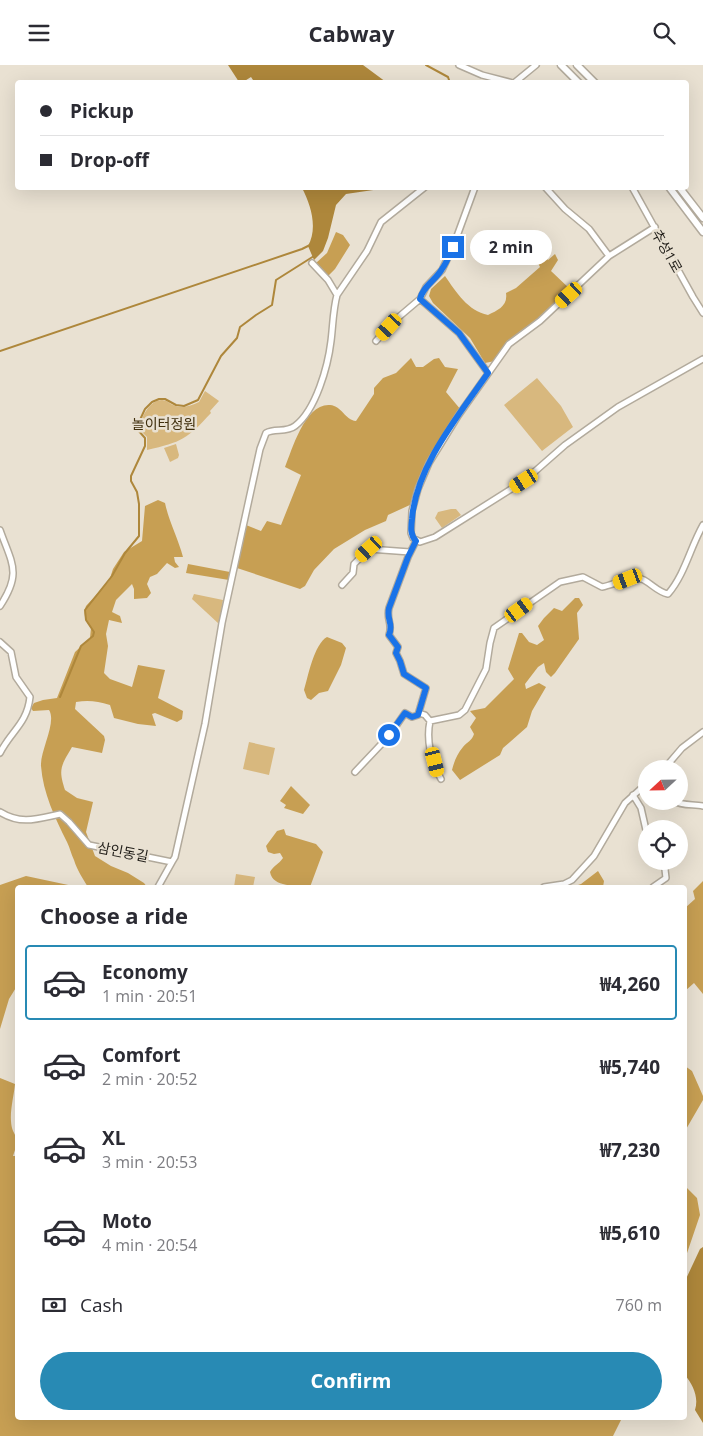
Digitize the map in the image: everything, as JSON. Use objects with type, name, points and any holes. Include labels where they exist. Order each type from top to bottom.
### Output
[{"type":"main road","points":[[561,65],[576,80]]},
{"type":"main road","points":[[577,65],[592,80]]},
{"type":"main road","points":[[670,190],[703,232]]},
{"type":"main road","points":[[681,190],[703,218]]},
{"type":"street","points":[[459,65],[482,75],[502,80]]},
{"type":"street","points":[[518,80],[536,65]]},
{"type":"street","points":[[159,885],[175,857],[205,724],[219,637],[260,449],[266,433],[286,431],[296,426],[309,409],[315,398],[327,362],[337,295],[367,251],[382,222],[421,190]]},
{"type":"street","points":[[376,341],[402,313],[420,299],[426,287],[442,270],[453,247],[474,190]]},
{"type":"street","points":[[549,190],[565,209],[589,229],[610,257]]},
{"type":"street","name":"추성1로","points":[[634,190],[692,297],[703,313]]},
{"type":"street","points":[[416,541],[412,533],[412,511],[418,489],[429,463],[458,416],[509,343],[540,321],[610,257],[654,227]]},
{"type":"street","points":[[312,263],[328,280],[337,295]]},
{"type":"street","points":[[420,299],[459,333],[488,373]]},
{"type":"street","points":[[416,541],[423,542],[435,537],[510,490],[565,445],[611,412],[703,359]]},
{"type":"street","points":[[430,721],[458,715],[465,710],[486,669],[494,628],[544,592],[560,582],[583,577],[602,587],[634,578],[643,579],[662,593],[668,594],[687,563],[697,535],[703,525]]},
{"type":"street","points":[[0,529],[14,569],[11,589],[0,607]]},
{"type":"street","points":[[356,771],[389,735],[405,713],[412,717],[418,715],[426,688],[404,674],[396,653],[398,647],[389,635],[392,627],[388,613],[410,552],[416,541]]},
{"type":"street","points":[[342,585],[353,573],[354,564],[369,549],[410,552]]},
{"type":"street","points":[[0,642],[11,652],[16,677],[30,697],[25,719],[0,753]]},
{"type":"street","points":[[419,713],[425,715],[430,721]]},
{"type":"street","points":[[430,721],[428,729],[429,751],[441,779]]},
{"type":"street","points":[[672,760],[682,748],[703,732]]},
{"type":"street","points":[[557,885],[572,880],[594,855],[625,803],[638,791]]},
{"type":"street","points":[[633,795],[641,808],[644,820]]},
{"type":"street","points":[[688,804],[703,806]]},
{"type":"street","name":"삼인동길","points":[[0,812],[14,819],[32,821],[60,814],[89,845],[172,862]]},
{"type":"street","points":[[656,885],[666,878],[665,870]]},
{"type":"green space","points":[[537,378],[561,406],[573,427],[542,451],[504,405]]},
{"type":"green space","name":"놀이터정원","points":[[205,391],[219,401],[203,422],[176,442],[147,450],[147,437],[140,430],[140,426],[143,416],[149,407],[153,403],[162,400],[176,406],[189,406],[199,402]]},
{"type":"green space","points":[[176,444],[178,458],[170,462],[164,448]]},
{"type":"green space","points":[[456,509],[461,515],[442,528],[435,518],[438,512]]},
{"type":"green space","points":[[194,594],[223,600],[219,624],[192,599]]},
{"type":"green space","points":[[249,742],[275,748],[269,775],[243,769]]},
{"type":"green space","points":[[236,874],[255,877],[253,885],[234,885]]},
{"type":"shaded area","points":[[228,65],[363,65],[383,80],[253,80],[251,77],[246,80],[238,80]]},
{"type":"shaded area","points":[[303,190],[373,190],[346,194],[336,205],[323,251],[314,260],[308,246],[313,232],[313,224]]},
{"type":"shaded area","points":[[336,232],[343,235],[350,245],[335,269],[328,276],[316,263],[327,253]]},
{"type":"shaded area","points":[[538,249],[548,260],[555,254],[558,260],[551,271],[571,290],[528,329],[514,337],[495,361],[485,363],[470,338],[433,303],[429,296],[431,289],[445,276],[469,305],[488,315],[504,304],[506,293],[516,288],[540,267],[533,253]]},
{"type":"shaded area","points":[[411,358],[416,367],[423,367],[434,359],[439,358],[445,367],[458,369],[446,392],[461,410],[434,451],[412,504],[388,515],[386,521],[365,530],[334,549],[314,570],[305,586],[300,589],[237,568],[246,525],[261,531],[267,521],[281,525],[301,475],[285,467],[301,429],[313,411],[321,406],[330,405],[338,408],[349,418],[356,421],[374,394],[374,388],[383,378],[396,373]]},
{"type":"shaded area","points":[[158,500],[165,503],[183,557],[174,557],[179,567],[175,568],[167,563],[157,574],[150,577],[147,584],[151,593],[147,598],[134,599],[132,584],[116,600],[112,612],[120,616],[122,623],[109,620],[106,634],[108,646],[104,673],[110,679],[132,687],[138,665],[165,670],[158,698],[183,711],[182,719],[177,722],[155,713],[152,714],[156,726],[138,724],[114,718],[110,705],[93,701],[76,702],[75,709],[104,736],[105,740],[102,753],[72,747],[65,759],[61,772],[65,790],[77,798],[93,802],[86,832],[95,856],[111,866],[128,873],[146,885],[87,885],[58,824],[44,786],[41,760],[50,729],[51,715],[49,710],[33,711],[31,708],[34,703],[57,698],[75,652],[90,638],[91,628],[86,620],[86,606],[109,581],[113,569],[124,552],[142,541],[145,506]]},
{"type":"shaded area","points":[[188,564],[230,572],[229,580],[186,573]]},
{"type":"shaded area","points":[[575,598],[579,598],[583,605],[577,613],[579,639],[551,677],[546,672],[544,663],[538,667],[525,684],[526,689],[539,683],[546,687],[532,711],[527,727],[503,748],[500,755],[460,780],[452,770],[459,752],[474,734],[470,727],[476,718],[470,711],[485,708],[514,679],[508,669],[519,633],[522,633],[529,642],[537,645],[544,640],[538,626],[544,618],[554,608],[562,611]]},
{"type":"shaded area","points":[[327,637],[342,643],[346,648],[341,665],[328,691],[319,693],[311,700],[307,698],[304,690],[318,646]]},
{"type":"shaded area","points":[[291,786],[310,805],[303,814],[284,808],[286,805],[280,801]]},
{"type":"shaded area","points":[[284,829],[286,835],[316,844],[323,852],[311,885],[286,885],[272,877],[270,872],[283,858],[280,853],[268,852],[266,846],[277,831]]},
{"type":"shaded area","points":[[598,871],[604,881],[603,885],[578,885]]},
{"type":"shaded area","points":[[26,876],[68,885],[15,885],[15,989],[9,999],[0,1029],[0,885]]},
{"type":"shaded area","points":[[703,881],[703,994],[694,983],[687,989],[687,906],[695,899],[693,891]]},
{"type":"shaded area","points":[[687,1067],[692,1071],[703,1100],[687,1128]]},
{"type":"shaded area","points":[[0,1078],[15,1084],[11,1117],[15,1134],[15,1151],[13,1156],[15,1156],[15,1420],[621,1420],[613,1436],[0,1436]]},
{"type":"shaded area","points":[[687,1188],[697,1198],[700,1215],[687,1253]]},
{"type":"shaded area","points":[[703,1247],[703,1423],[695,1410],[696,1400],[694,1391],[687,1378],[687,1277],[700,1249]]},
{"type":"waterway","points":[[426,65],[448,77],[449,80]]},
{"type":"waterway","points":[[0,351],[310,245]]},
{"type":"waterway","points":[[60,697],[81,646],[93,636],[94,632],[86,620],[85,610],[112,576],[125,553],[139,536],[139,504],[131,476],[145,446],[145,438],[137,429],[145,409],[152,402],[159,399],[165,399],[176,405],[184,406],[198,400],[221,356],[237,338],[240,327],[272,305],[276,280],[314,256]]},
{"type":"route","points":[[389,735],[405,713],[412,717],[418,715],[426,688],[404,674],[396,653],[398,647],[389,635],[392,627],[388,617],[389,608],[416,541],[411,531],[414,502],[432,457],[488,373],[459,333],[430,305],[420,299],[426,287],[442,270],[453,247]]}]
